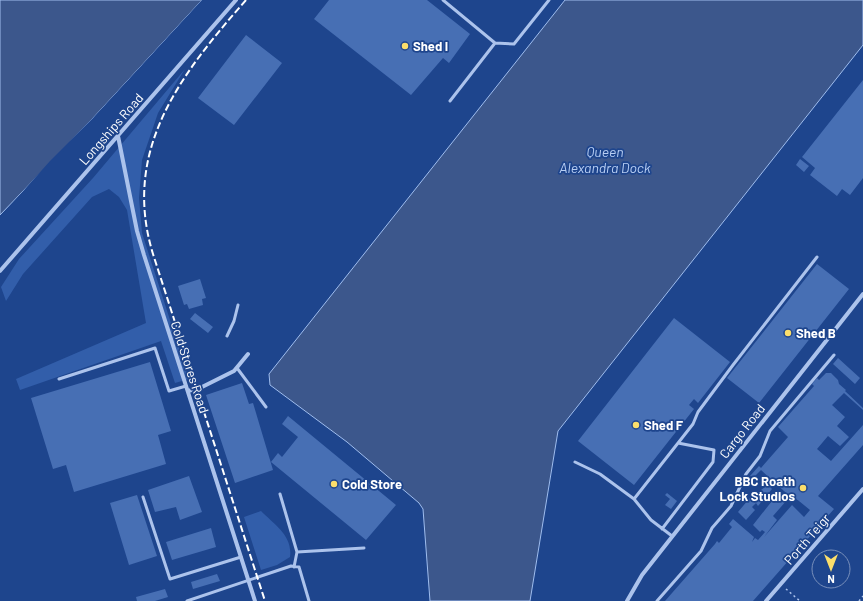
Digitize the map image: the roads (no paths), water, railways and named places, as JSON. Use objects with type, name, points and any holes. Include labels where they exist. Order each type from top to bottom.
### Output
[{"type":"street","name":"Longships Road","points":[[0,271],[236,0]]},
{"type":"street","name":"Cold Stores Road","points":[[118,136],[139,237],[255,601]]},
{"type":"street","name":"Cargo Road","points":[[627,601],[637,581],[863,294]]},
{"type":"street","points":[[188,391],[220,379],[237,368],[248,354]]},
{"type":"street","name":"Porth Teigr","points":[[766,601],[863,489]]},
{"type":"lane","points":[[443,0],[494,43],[514,44],[548,0]]},
{"type":"lane","points":[[450,101],[494,43]]},
{"type":"lane","points":[[634,499],[693,424],[698,412],[733,365],[817,257]]},
{"type":"lane","points":[[227,336],[234,321],[238,305]]},
{"type":"lane","points":[[59,379],[155,348],[169,391],[186,386]]},
{"type":"lane","points":[[657,601],[701,551],[712,528],[731,506],[746,474],[758,459],[770,431],[834,355]]},
{"type":"lane","points":[[237,368],[266,407]]},
{"type":"lane","points":[[662,529],[712,462],[714,450],[678,443]]},
{"type":"lane","points":[[575,462],[600,474],[634,499],[651,520],[672,536]]},
{"type":"lane","points":[[280,494],[297,552],[294,567]]},
{"type":"lane","points":[[143,497],[170,579],[241,556]]},
{"type":"lane","points":[[297,552],[364,548]]},
{"type":"lane","points":[[187,601],[249,580],[294,567],[299,567],[309,601]]},
{"type":"water","points":[[0,0],[202,0],[93,118],[0,215]]},
{"type":"water","name":"Queen Alexandra Dock","points":[[565,0],[863,0],[863,45],[558,431],[530,601],[430,601],[423,509],[419,503],[347,442],[270,385],[269,374]]},
{"type":"railway","points":[[246,0],[200,56],[180,85],[163,116],[151,147],[145,181],[145,216],[153,254],[265,601]]},
{"type":"place","name":"Shed I","points":[[405,46]]},
{"type":"place","name":"Shed B","points":[[788,333]]},
{"type":"place","name":"Shed F","points":[[636,425]]},
{"type":"place","name":"Cold Store","points":[[334,484]]},
{"type":"place","name":"BBC Roath Lock Studios","points":[[803,488]]}]
